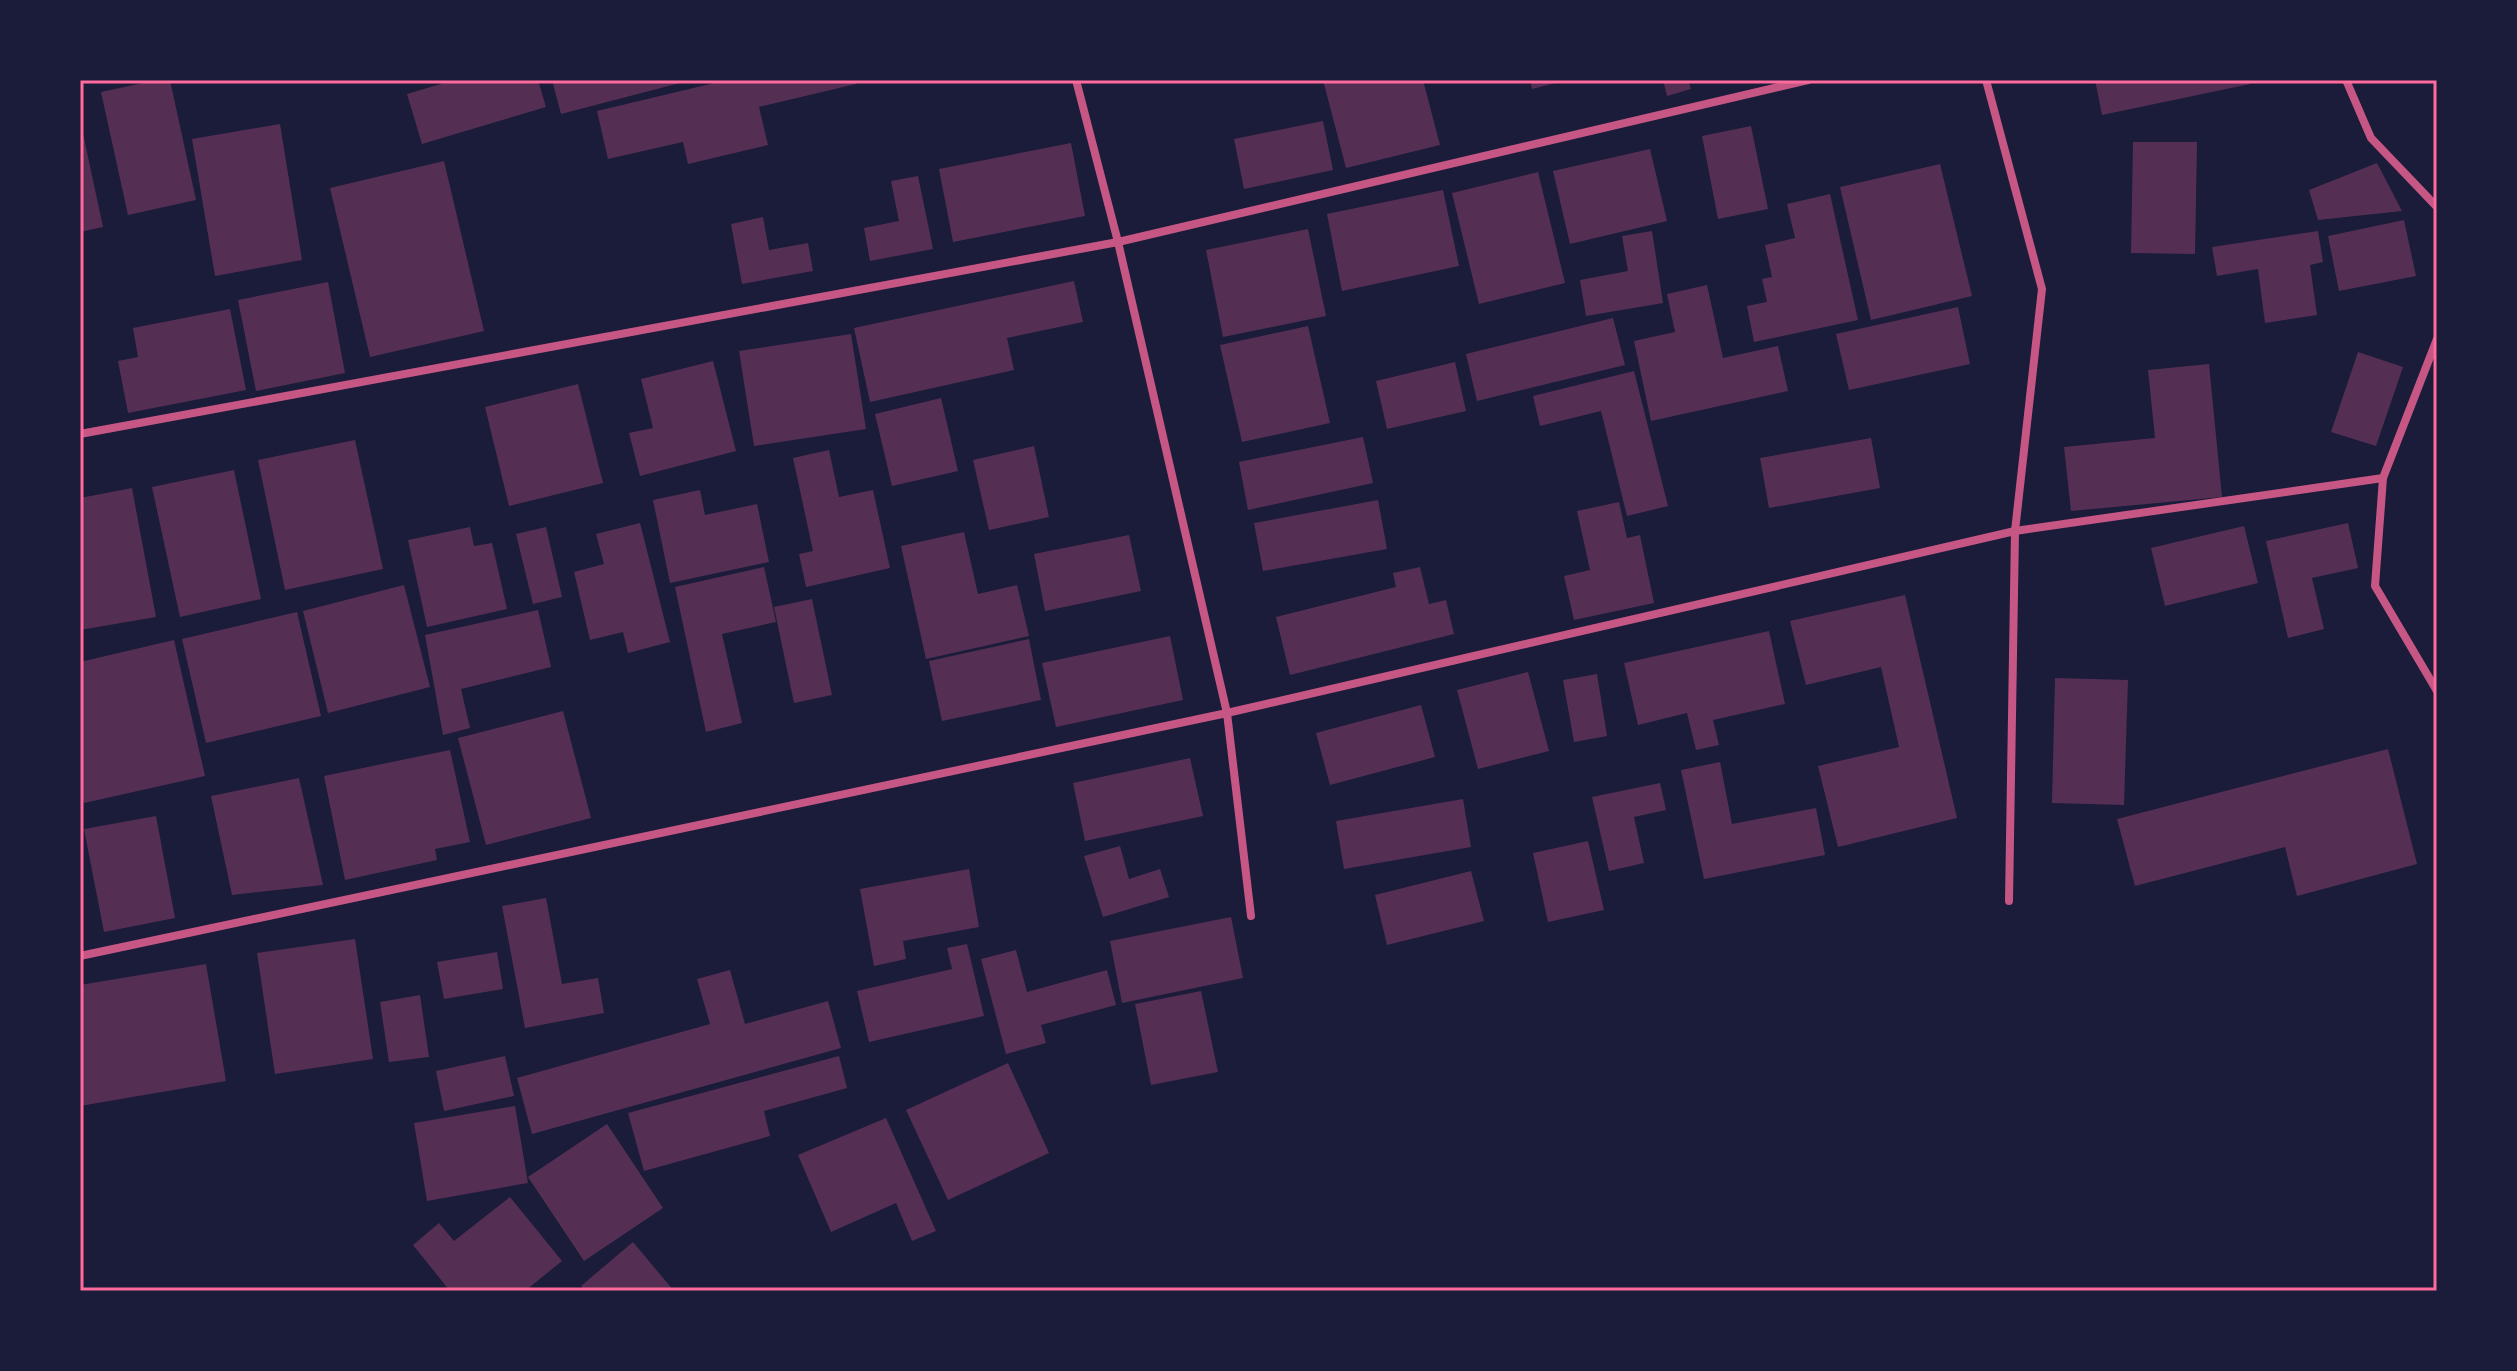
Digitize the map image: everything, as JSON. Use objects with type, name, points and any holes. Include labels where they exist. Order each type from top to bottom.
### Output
[{"type":"street","points":[[1076,80],[1118,242],[1227,713],[1251,916]]},
{"type":"street","points":[[80,434],[1118,242],[1808,80]]},
{"type":"street","points":[[1986,80],[2042,289],[2015,531],[2009,901]]},
{"type":"street","points":[[2346,80],[2371,138],[2437,207]]},
{"type":"street","points":[[2437,339],[2383,478],[2375,586],[2437,691]]},
{"type":"street","points":[[80,956],[1227,713],[2015,531],[2383,478]]},
{"type":"building","points":[[170,80],[196,200],[128,215],[101,92]]},
{"type":"building","points":[[454,80],[538,80],[546,107],[422,144],[407,94]]},
{"type":"building","points":[[552,80],[679,80],[680,83],[561,114]]},
{"type":"building","points":[[727,80],[855,80],[856,84],[759,107],[768,145],[688,164],[683,142],[608,159],[597,111]]},
{"type":"building","points":[[1323,80],[1423,80],[1440,145],[1346,168]]},
{"type":"building","points":[[1530,80],[1563,80],[1563,81],[1532,89]]},
{"type":"building","points":[[1663,80],[1688,80],[1691,89],[1667,96]]},
{"type":"building","points":[[2095,80],[2249,80],[2250,84],[2102,115]]},
{"type":"building","points":[[1323,121],[1333,170],[1244,189],[1234,139]]},
{"type":"building","points":[[280,124],[302,260],[215,276],[192,139]]},
{"type":"building","points":[[80,125],[103,227],[80,232]]},
{"type":"building","points":[[1751,126],[1768,209],[1718,219],[1702,136]]},
{"type":"building","points":[[2133,142],[2197,142],[2195,254],[2131,253]]},
{"type":"building","points":[[1071,143],[1085,216],[953,242],[939,169]]},
{"type":"building","points":[[1650,149],[1667,221],[1570,244],[1553,171]]},
{"type":"building","points":[[444,161],[484,331],[370,357],[330,188]]},
{"type":"building","points":[[2377,163],[2402,211],[2318,220],[2309,190]]},
{"type":"building","points":[[1940,164],[1972,296],[1871,320],[1840,187]]},
{"type":"building","points":[[1538,172],[1565,283],[1479,304],[1452,193]]},
{"type":"building","points":[[918,176],[933,249],[870,261],[864,228],[899,221],[891,181]]},
{"type":"building","points":[[1443,190],[1459,266],[1342,291],[1327,214]]},
{"type":"building","points":[[1830,194],[1858,320],[1754,342],[1747,306],[1767,302],[1762,279],[1772,277],[1765,245],[1795,238],[1787,204]]},
{"type":"building","points":[[763,217],[769,250],[808,243],[813,271],[742,284],[731,224]]},
{"type":"building","points":[[2404,220],[2416,276],[2339,291],[2328,236]]},
{"type":"building","points":[[1308,229],[1326,316],[1223,337],[1206,250]]},
{"type":"building","points":[[1652,231],[1663,303],[1586,316],[1580,280],[1628,271],[1622,236]]},
{"type":"building","points":[[2318,231],[2323,262],[2310,265],[2317,315],[2265,323],[2258,269],[2217,276],[2212,247]]},
{"type":"building","points":[[1074,281],[1083,322],[1007,338],[1014,370],[870,402],[854,328]]},
{"type":"building","points":[[328,282],[345,373],[256,391],[238,300]]},
{"type":"building","points":[[1707,285],[1723,358],[1778,346],[1788,391],[1651,421],[1634,341],[1675,332],[1667,294]]},
{"type":"building","points":[[1958,307],[1970,364],[1849,390],[1836,334]]},
{"type":"building","points":[[230,309],[246,390],[128,413],[118,361],[138,357],[133,328]]},
{"type":"building","points":[[1613,318],[1625,365],[1477,401],[1466,354]]},
{"type":"building","points":[[1308,326],[1330,423],[1242,442],[1220,345]]},
{"type":"building","points":[[851,334],[866,429],[754,446],[739,351]]},
{"type":"building","points":[[2358,352],[2403,367],[2376,446],[2331,432]]},
{"type":"building","points":[[713,361],[736,451],[640,476],[629,433],[653,428],[641,379]]},
{"type":"building","points":[[1455,362],[1466,411],[1387,429],[1376,381]]},
{"type":"building","points":[[2209,364],[2222,497],[2071,511],[2064,447],[2155,438],[2148,370]]},
{"type":"building","points":[[1634,371],[1668,506],[1627,516],[1601,411],[1540,426],[1533,396]]},
{"type":"building","points":[[578,384],[603,483],[509,506],[485,407]]},
{"type":"building","points":[[941,398],[958,471],[892,486],[875,414]]},
{"type":"building","points":[[1363,437],[1373,483],[1248,510],[1239,462]]},
{"type":"building","points":[[1871,438],[1880,488],[1769,508],[1760,458]]},
{"type":"building","points":[[355,440],[383,569],[285,590],[258,460]]},
{"type":"building","points":[[1034,446],[1049,517],[989,530],[973,460]]},
{"type":"building","points":[[829,450],[839,497],[873,490],[890,568],[806,587],[799,554],[813,551],[793,458]]},
{"type":"building","points":[[234,470],[261,599],[180,617],[152,487]]},
{"type":"building","points":[[132,488],[156,617],[80,630],[80,498]]},
{"type":"building","points":[[700,490],[705,515],[757,504],[769,562],[670,583],[653,500]]},
{"type":"building","points":[[1378,500],[1387,549],[1263,571],[1254,523]]},
{"type":"building","points":[[1619,502],[1627,538],[1640,535],[1654,603],[1574,620],[1564,576],[1590,570],[1577,511]]},
{"type":"building","points":[[640,523],[670,642],[628,653],[623,632],[590,640],[574,572],[604,564],[596,534]]},
{"type":"building","points":[[2348,523],[2358,568],[2312,578],[2324,629],[2288,638],[2266,541]]},
{"type":"building","points":[[2244,526],[2258,583],[2165,606],[2151,548]]},
{"type":"building","points":[[470,527],[474,546],[492,543],[507,609],[427,627],[408,540]]},
{"type":"building","points":[[546,527],[562,597],[533,604],[516,534]]},
{"type":"building","points":[[964,532],[978,594],[1017,585],[1029,636],[926,659],[901,546]]},
{"type":"building","points":[[1129,535],[1141,591],[1045,611],[1034,554]]},
{"type":"building","points":[[764,567],[776,622],[722,634],[742,723],[706,732],[675,587]]},
{"type":"building","points":[[1420,567],[1429,604],[1446,600],[1454,634],[1290,675],[1276,617],[1396,587],[1393,573]]},
{"type":"building","points":[[404,585],[430,687],[328,713],[303,611]]},
{"type":"building","points":[[1905,595],[1957,818],[1838,847],[1818,766],[1899,747],[1881,667],[1806,685],[1790,621]]},
{"type":"building","points":[[812,599],[832,695],[794,703],[774,607]]},
{"type":"building","points":[[538,610],[551,667],[461,689],[470,728],[443,735],[425,635]]},
{"type":"building","points":[[297,612],[321,716],[206,743],[182,639]]},
{"type":"building","points":[[1769,631],[1785,704],[1713,720],[1719,745],[1696,750],[1687,713],[1638,725],[1624,663]]},
{"type":"building","points":[[1170,636],[1183,700],[1056,727],[1042,663]]},
{"type":"building","points":[[1029,639],[1041,700],[942,721],[929,661]]},
{"type":"building","points":[[174,640],[205,776],[84,803],[80,785],[80,662]]},
{"type":"building","points":[[1528,672],[1549,751],[1478,769],[1457,690]]},
{"type":"building","points":[[1597,674],[1607,736],[1574,742],[1563,680]]},
{"type":"building","points":[[2055,678],[2128,680],[2124,805],[2052,803]]},
{"type":"building","points":[[1421,705],[1435,757],[1330,785],[1316,733]]},
{"type":"building","points":[[563,711],[591,818],[486,845],[458,738]]},
{"type":"building","points":[[2388,749],[2417,864],[2297,896],[2285,847],[2135,886],[2117,819]]},
{"type":"building","points":[[450,750],[470,842],[435,849],[437,860],[345,880],[324,776]]},
{"type":"building","points":[[1190,758],[1203,816],[1085,841],[1073,783]]},
{"type":"building","points":[[1720,762],[1732,824],[1816,808],[1825,855],[1704,879],[1681,770]]},
{"type":"building","points":[[299,778],[323,885],[232,895],[211,796]]},
{"type":"building","points":[[1660,783],[1666,810],[1634,817],[1644,863],[1609,871],[1592,797]]},
{"type":"building","points":[[1463,799],[1471,847],[1344,869],[1336,821]]},
{"type":"building","points":[[156,816],[175,918],[104,932],[84,829]]},
{"type":"building","points":[[1588,841],[1604,910],[1548,922],[1533,853]]},
{"type":"building","points":[[1120,846],[1129,879],[1160,869],[1169,897],[1103,917],[1084,856]]},
{"type":"building","points":[[969,869],[979,927],[903,941],[906,959],[874,966],[860,889]]},
{"type":"building","points":[[1471,871],[1484,921],[1387,945],[1375,895]]},
{"type":"building","points":[[546,898],[562,984],[598,978],[604,1013],[525,1028],[502,906]]},
{"type":"building","points":[[1231,917],[1243,978],[1122,1003],[1110,941]]},
{"type":"building","points":[[355,939],[373,1059],[275,1074],[257,953]]},
{"type":"building","points":[[967,944],[984,1016],[869,1042],[857,991],[952,969],[947,948]]},
{"type":"building","points":[[1016,950],[1027,992],[1107,970],[1116,1005],[1041,1025],[1046,1043],[1006,1054],[981,959]]},
{"type":"building","points":[[497,952],[503,989],[444,999],[437,962]]},
{"type":"building","points":[[206,964],[226,1081],[80,1106],[80,985]]},
{"type":"building","points":[[730,970],[745,1024],[828,1001],[841,1048],[532,1134],[517,1078],[710,1024],[697,979]]},
{"type":"building","points":[[1201,991],[1218,1072],[1151,1085],[1135,1004]]},
{"type":"building","points":[[420,995],[429,1057],[389,1062],[380,1002]]},
{"type":"building","points":[[505,1056],[514,1096],[444,1111],[436,1071]]},
{"type":"building","points":[[839,1056],[847,1088],[764,1111],[770,1136],[644,1171],[628,1113]]},
{"type":"building","points":[[1008,1063],[1049,1153],[948,1200],[906,1110]]},
{"type":"building","points":[[515,1106],[528,1183],[427,1201],[414,1123]]},
{"type":"building","points":[[886,1118],[936,1231],[912,1241],[896,1203],[831,1232],[798,1155]]},
{"type":"building","points":[[607,1124],[663,1208],[584,1261],[528,1177]]},
{"type":"building","points":[[510,1197],[562,1261],[525,1291],[450,1291],[413,1245],[439,1223],[454,1241]]},
{"type":"building","points":[[633,1242],[674,1291],[585,1291],[581,1286]]}]
